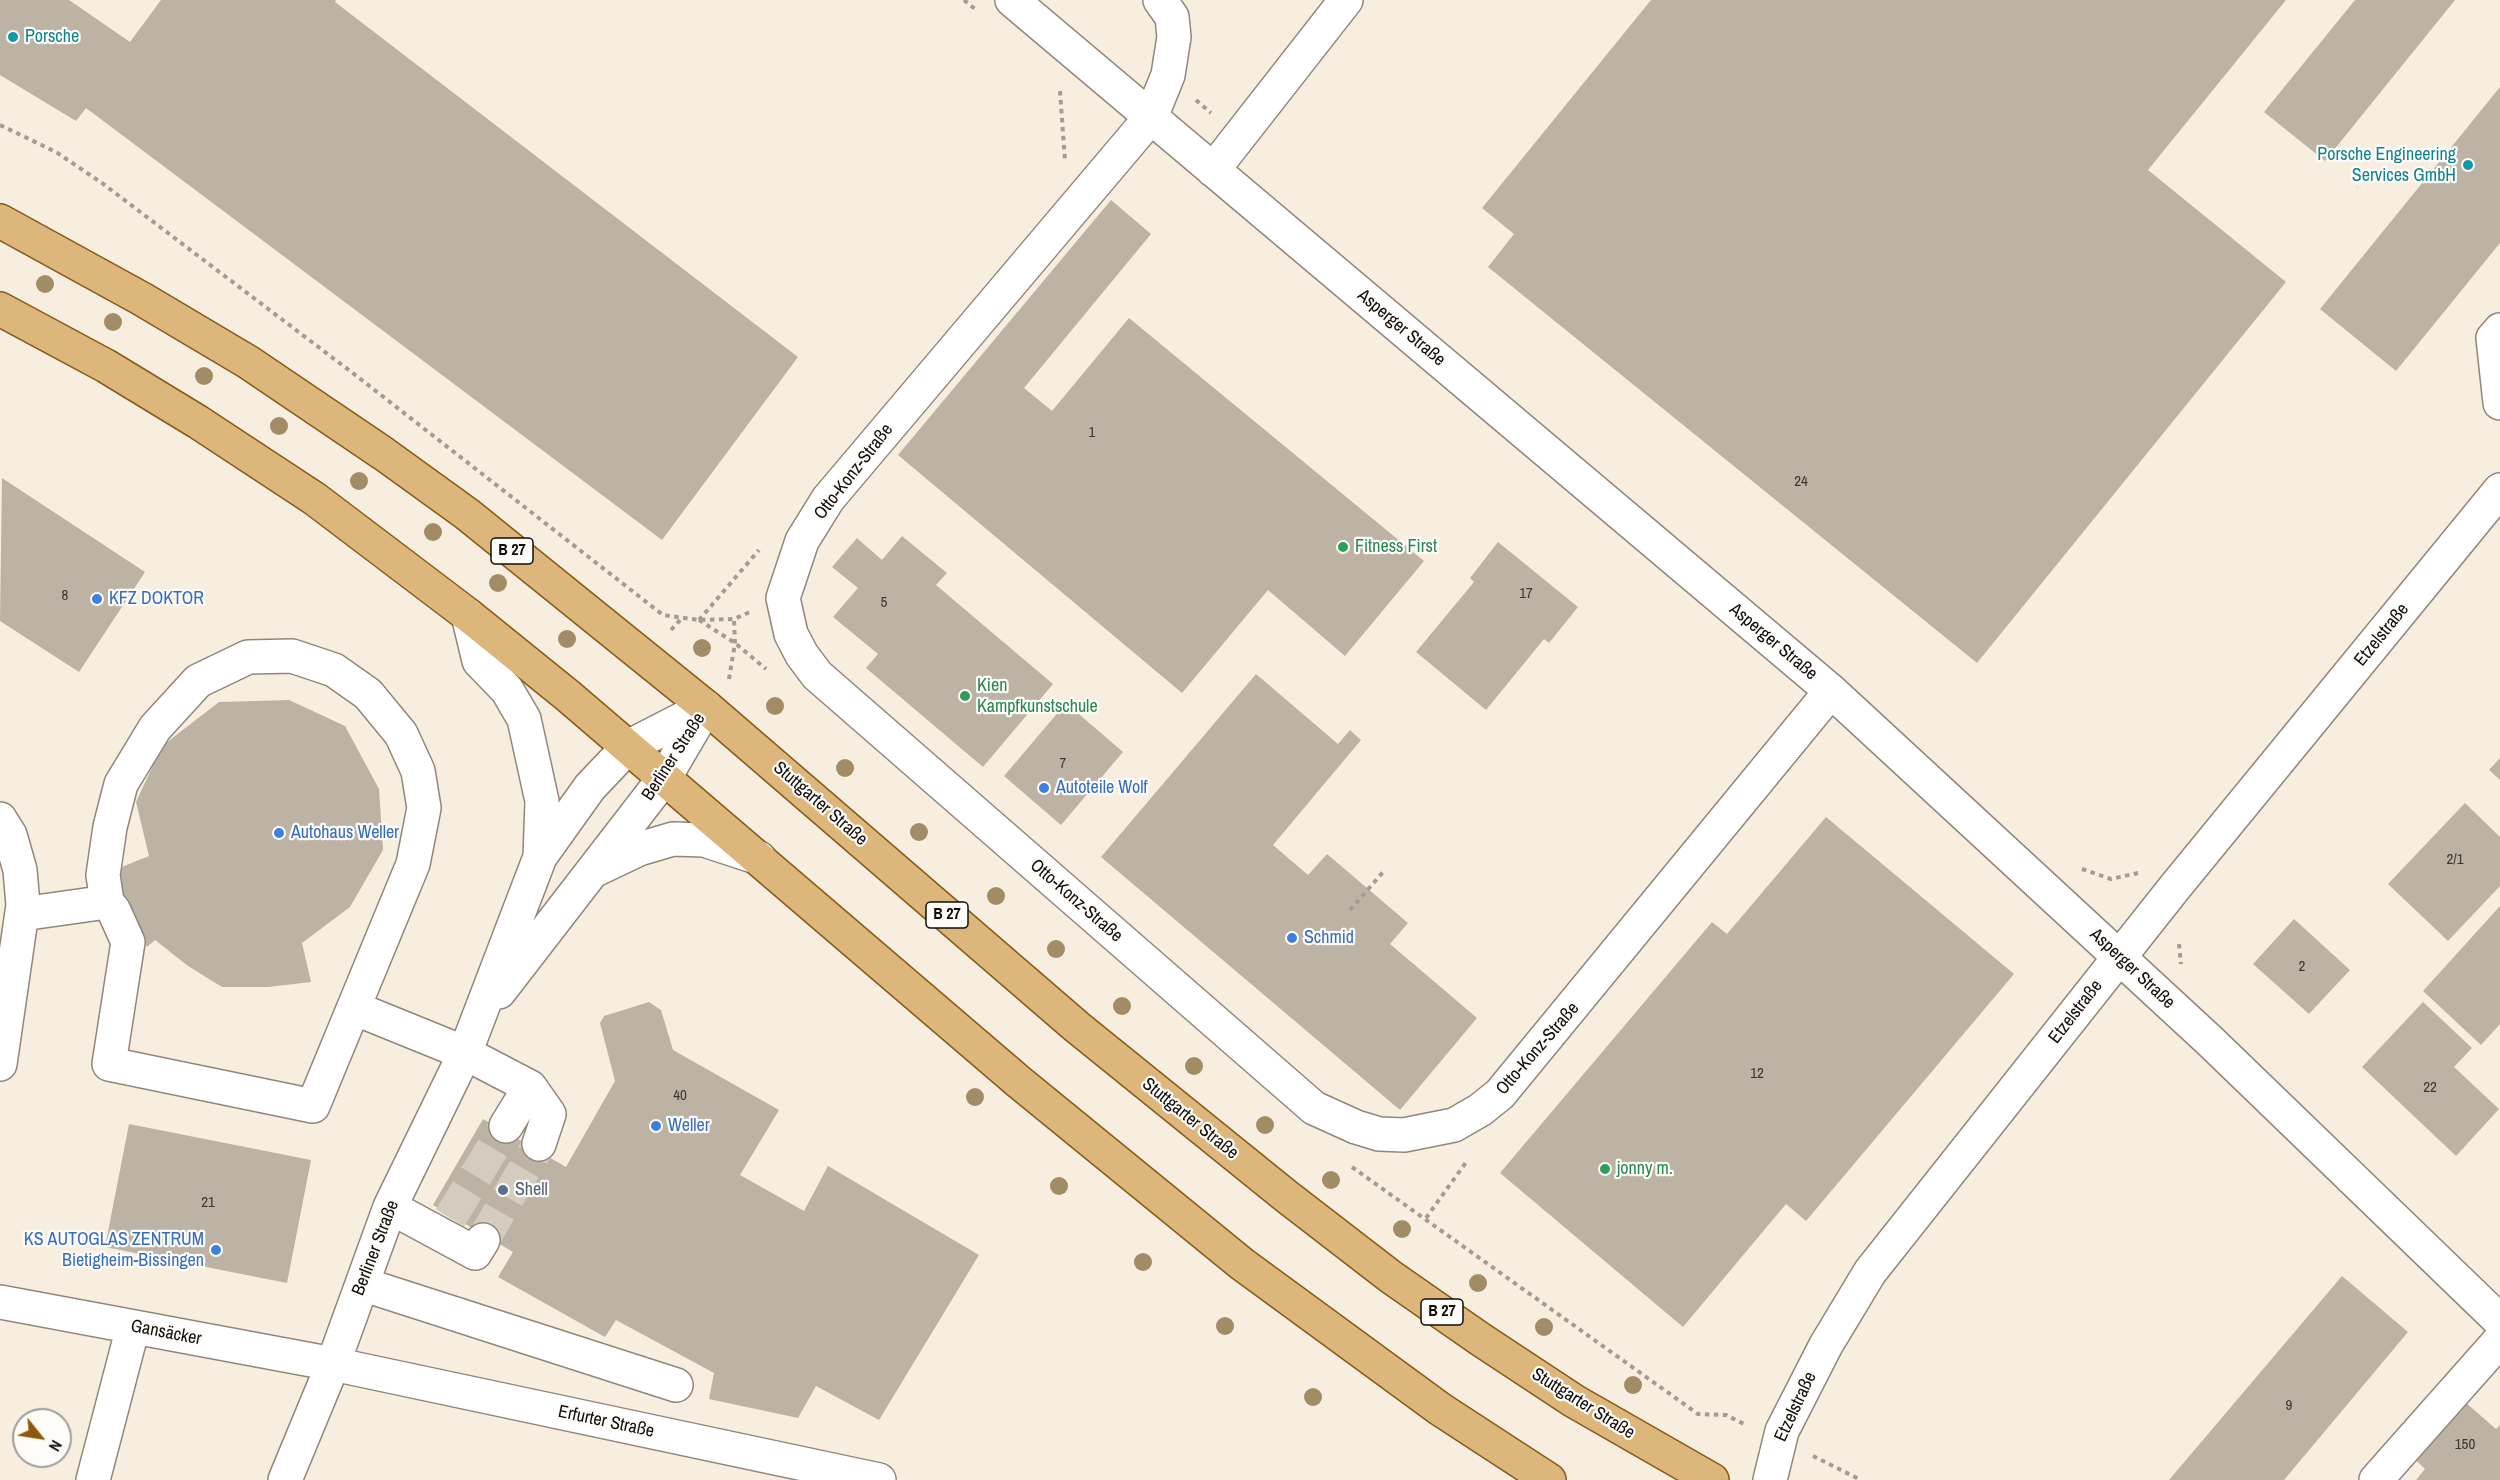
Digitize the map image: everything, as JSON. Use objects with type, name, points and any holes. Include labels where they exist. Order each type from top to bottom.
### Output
[{"type":"main road","name":"B 27","points":[[0,221],[142,298],[248,362],[384,454],[467,514],[706,707]]},
{"type":"main road","points":[[0,309],[106,366],[198,422],[315,500],[468,615],[665,777],[1019,1082],[1242,1264],[1440,1409],[1549,1480]]},
{"type":"main road","name":"Stuttgarter Straße","points":[[706,707],[1077,1028],[1286,1197],[1391,1277],[1480,1339],[1574,1401],[1712,1480]]},
{"type":"street","name":"Asperger Straße","points":[[1012,0],[1831,691],[2210,1041],[2500,1320]]},
{"type":"street","name":"Otto-Konz-Straße","points":[[1160,0],[1172,16],[1174,37],[1168,75],[1151,117],[828,499],[802,541],[783,598],[791,634],[802,655],[817,675],[1314,1108],[1356,1127],[1379,1134],[1404,1135],[1454,1125],[1500,1095],[1831,691]]},
{"type":"street","points":[[1213,170],[1346,0]]},
{"type":"street","points":[[2500,330],[2493,338],[2500,403]]},
{"type":"street","name":"Etzelstraße","points":[[1770,1480],[1778,1441],[1786,1422],[1841,1318],[1870,1272],[2175,887],[2500,490]]},
{"type":"street","name":"Berliner Straße","points":[[468,615],[479,661],[507,690],[524,718],[542,801],[540,857]]},
{"type":"street","points":[[292,656],[334,670],[368,694],[401,734],[418,771],[424,808],[413,864],[313,1106],[109,1064],[128,942],[107,902],[103,875],[110,827],[121,784],[155,728],[198,681],[248,657],[292,656]]},
{"type":"street","name":"Berliner Straße","points":[[285,1480],[333,1364],[390,1207],[465,1053],[540,857],[590,787],[627,747],[706,707]]},
{"type":"street","name":"Berliner Straße","points":[[477,1020],[665,777],[706,707]]},
{"type":"street","points":[[0,819],[10,835],[21,870],[22,914],[5,1008],[0,1064]]},
{"type":"street","name":"Berliner Straße","points":[[591,873],[639,849],[673,839],[704,840],[760,859]]},
{"type":"street","points":[[22,914],[107,902]]},
{"type":"street","points":[[354,1008],[465,1053],[530,1087],[549,1114],[539,1144]]},
{"type":"street","points":[[506,1126],[530,1087]]},
{"type":"street","points":[[390,1207],[446,1226],[476,1253],[483,1240]]},
{"type":"street","points":[[362,1284],[676,1385]]},
{"type":"street","name":"Gansäcker","points":[[0,1302],[333,1364]]},
{"type":"street","points":[[93,1480],[133,1327]]},
{"type":"street","points":[[2376,1480],[2500,1340]]},
{"type":"street","name":"Erfurter Straße","points":[[333,1364],[879,1480]]},
{"type":"path","points":[[964,0],[982,14]]},
{"type":"path","points":[[1060,90],[1065,168],[1090,189]]},
{"type":"path","points":[[0,125],[56,152],[102,183],[363,381],[663,615],[699,620],[734,619],[783,598]]},
{"type":"path","points":[[706,707],[729,678],[735,643],[734,619]]},
{"type":"path","points":[[699,620],[735,643]]},
{"type":"path","points":[[2085,871],[2110,879],[2132,876],[2150,866],[2175,887]]},
{"type":"path","points":[[1350,910],[1384,871]]},
{"type":"path","points":[[1426,1218],[1468,1160],[1454,1125]]},
{"type":"building","points":[[0,0],[69,0],[130,42],[161,0],[336,0],[335,2],[798,357],[662,540],[86,108],[76,121],[0,75]]},
{"type":"building","points":[[1651,0],[2286,0],[2148,170],[2286,282],[1977,663],[1488,267],[1514,234],[1482,208]]},
{"type":"building","points":[[2355,0],[2455,0],[2325,161],[2264,112]]},
{"type":"building","name":"Porsche Engineering Services GmbH","points":[[2500,87],[2500,243],[2396,371],[2320,309]]},
{"type":"building","points":[[1111,200],[1151,234],[1024,388],[1052,411],[1129,318],[1424,561],[1345,656],[1268,590],[1182,693],[898,455]]},
{"type":"building","points":[[2,478],[145,572],[79,672],[0,621]]},
{"type":"building","points":[[902,536],[947,573],[936,585],[1053,684],[983,767],[866,668],[878,654],[833,617],[858,588],[832,567],[857,538],[882,560]]},
{"type":"building","points":[[1498,542],[1578,607],[1549,643],[1544,639],[1486,710],[1416,652],[1474,582],[1470,578]]},
{"type":"building","points":[[1256,674],[1338,744],[1350,730],[1361,740],[1273,845],[1308,875],[1327,854],[1408,923],[1390,944],[1477,1018],[1400,1110],[1101,857]]},
{"type":"building","points":[[289,700],[345,726],[379,789],[383,850],[350,907],[302,943],[311,982],[268,987],[222,987],[188,966],[155,940],[147,947],[129,910],[114,870],[149,856],[136,802],[162,746],[219,702]]},
{"type":"building","points":[[1066,703],[1123,752],[1061,825],[1004,776]]},
{"type":"building","points":[[2500,758],[2500,780],[2489,770]]},
{"type":"building","points":[[2465,803],[2500,837],[2500,886],[2448,941],[2388,884]]},
{"type":"building","points":[[1826,817],[2014,974],[1806,1221],[1786,1204],[1683,1327],[1500,1173],[1712,922],[1727,934]]},
{"type":"building","points":[[2500,906],[2500,1024],[2481,1045],[2423,991]]},
{"type":"building","points":[[2294,919],[2350,970],[2309,1014],[2253,964]]},
{"type":"building","points":[[649,1002],[661,1010],[673,1050],[779,1110],[740,1175],[804,1211],[828,1166],[979,1255],[879,1420],[816,1386],[798,1418],[709,1399],[714,1373],[616,1320],[605,1337],[498,1277],[513,1252],[433,1205],[483,1119],[566,1167],[615,1081],[600,1023],[604,1016]]},
{"type":"building","points":[[2423,1002],[2472,1048],[2454,1067],[2499,1109],[2456,1156],[2362,1067]]},
{"type":"building","points":[[129,1124],[311,1160],[287,1283],[105,1247]]},
{"type":"building","points":[[2342,1276],[2408,1332],[2284,1480],[2169,1480]]},
{"type":"building","points":[[2465,1402],[2496,1429],[2500,1425],[2500,1480],[2416,1480],[2425,1469],[2416,1460]]},
{"type":"tunnel","points":[[450,1218],[506,1126]]},
{"type":"tunnel","points":[[483,1240],[539,1144]]},
{"type":"place","name":"Porsche","points":[[13,37]]},
{"type":"place","name":"Porsche Engineering Services GmbH","points":[[2468,165]]},
{"type":"place","name":"Fitness First","points":[[1343,547]]},
{"type":"place","name":"KFZ DOKTOR","points":[[97,599]]},
{"type":"place","name":"Kien Kampfkunstschule","points":[[965,696]]},
{"type":"place","name":"Autoteile Wolf","points":[[1044,788]]},
{"type":"place","name":"Autohaus Weller","points":[[279,833]]},
{"type":"place","name":"Schmid","points":[[1292,938]]},
{"type":"place","name":"Weller","points":[[656,1126]]},
{"type":"place","name":"jonny m.","points":[[1605,1169]]},
{"type":"place","name":"Shell","points":[[503,1190]]},
{"type":"place","name":"KS AUTOGLAS ZENTRUM Bietigheim-Bissingen","points":[[216,1250]]}]
